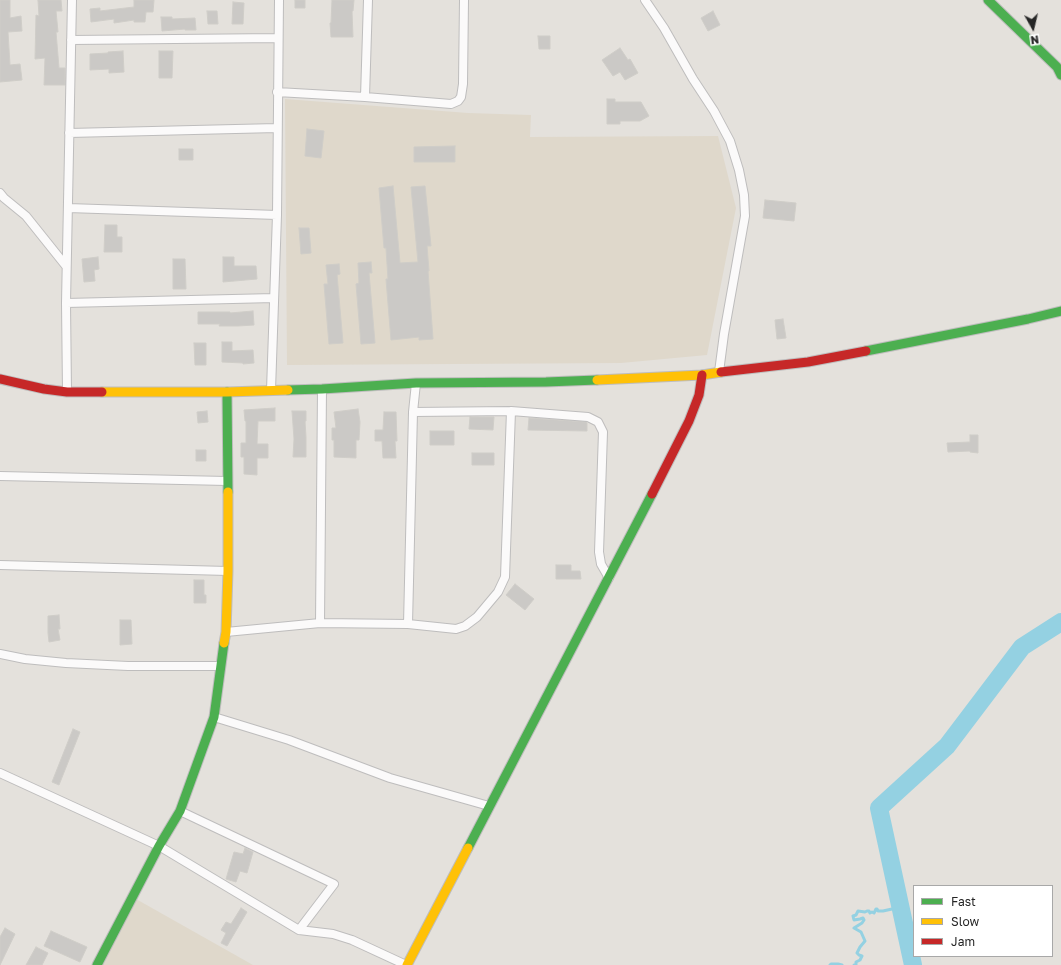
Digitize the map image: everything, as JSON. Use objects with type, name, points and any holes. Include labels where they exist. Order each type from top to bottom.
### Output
[{"type":"street","points":[[67,392],[66,266],[72,0]]},
{"type":"street","points":[[271,390],[277,216],[279,0]]},
{"type":"street","points":[[365,97],[368,0]]},
{"type":"street","points":[[278,92],[451,104],[458,101],[461,97],[462,84],[464,0]]},
{"type":"street","points":[[645,0],[664,28],[693,79],[714,111],[730,140],[740,170],[744,195],[745,216],[724,334],[719,372]]},
{"type":"street","points":[[988,0],[1060,71]]},
{"type":"street","points":[[71,40],[278,38]]},
{"type":"street","points":[[69,134],[277,128]]},
{"type":"street","points":[[0,193],[26,216],[66,266]]},
{"type":"street","points":[[68,208],[277,216]]},
{"type":"street","points":[[66,303],[274,298]]},
{"type":"street","points":[[0,379],[44,389],[67,392],[227,392],[322,389],[416,383],[546,382],[702,375],[808,362],[931,339],[1061,311]]},
{"type":"street","points":[[0,773],[158,846],[299,930],[333,934],[352,940],[406,965],[609,578],[689,421],[699,395],[702,375]]},
{"type":"street","points":[[408,624],[413,412],[416,383]]},
{"type":"street","points":[[320,623],[322,389]]},
{"type":"street","points":[[97,965],[158,846],[180,811],[214,718],[220,666],[226,632],[228,571],[227,392]]},
{"type":"street","points":[[413,412],[511,411],[588,417],[598,422],[603,432],[599,552],[601,564],[609,578]]},
{"type":"street","points":[[226,632],[320,623],[408,624],[456,629],[465,626],[477,617],[498,592],[505,577],[511,411]]},
{"type":"street","points":[[0,476],[227,482]]},
{"type":"street","points":[[0,565],[228,571]]},
{"type":"street","points":[[0,654],[25,659],[120,666],[220,666]]},
{"type":"street","points":[[214,718],[289,740],[390,778],[489,806]]},
{"type":"street","points":[[180,811],[334,884],[299,930]]},
{"type":"shaded area","points":[[285,99],[468,113],[531,115],[530,137],[718,136],[736,208],[707,355],[621,363],[287,365]]},
{"type":"shaded area","points":[[136,899],[253,965],[102,965]]},
{"type":"building","points":[[0,0],[10,0],[10,18],[21,16],[22,31],[8,32],[10,65],[20,64],[22,80],[0,82]]},
{"type":"building","points":[[38,0],[61,0],[62,11],[56,11],[58,32],[56,32],[59,68],[65,68],[65,85],[44,85],[45,58],[35,59],[36,15],[39,16]]},
{"type":"building","points":[[134,0],[154,0],[153,12],[146,12],[145,22],[134,22],[134,20],[114,23],[114,19],[91,22],[90,9],[100,8],[100,11],[134,7]]},
{"type":"building","points":[[295,0],[305,0],[305,8],[295,8]]},
{"type":"building","points":[[332,0],[354,0],[352,11],[353,37],[331,37],[330,23]]},
{"type":"building","points":[[233,2],[244,3],[243,24],[232,24]]},
{"type":"building","points":[[207,11],[217,11],[218,24],[208,24]]},
{"type":"building","points":[[713,11],[720,25],[708,31],[701,18]]},
{"type":"building","points":[[161,17],[172,17],[172,19],[195,18],[196,30],[185,29],[162,31]]},
{"type":"building","points":[[538,36],[550,36],[550,49],[539,49]]},
{"type":"building","points":[[620,48],[628,60],[630,59],[638,73],[625,80],[620,72],[613,76],[602,60]]},
{"type":"building","points":[[123,51],[124,72],[109,73],[109,69],[90,70],[90,54]]},
{"type":"building","points":[[159,51],[173,51],[172,78],[159,78]]},
{"type":"building","points":[[607,99],[615,99],[615,102],[641,102],[649,116],[640,121],[620,121],[620,124],[607,124]]},
{"type":"building","points":[[307,129],[324,131],[321,158],[305,156]]},
{"type":"building","points":[[455,146],[455,162],[414,162],[414,147]]},
{"type":"building","points":[[179,149],[193,149],[193,160],[179,160]]},
{"type":"building","points":[[393,186],[400,263],[418,262],[411,187],[425,186],[431,246],[427,246],[433,339],[419,340],[419,337],[391,340],[386,279],[388,279],[386,248],[384,248],[379,188]]},
{"type":"building","points":[[765,200],[796,203],[794,221],[763,218]]},
{"type":"building","points":[[105,225],[117,225],[117,237],[122,237],[122,252],[104,252]]},
{"type":"building","points":[[299,228],[309,228],[311,253],[301,254]]},
{"type":"building","points":[[98,257],[99,269],[94,270],[95,281],[84,282],[82,259]]},
{"type":"building","points":[[223,257],[234,257],[234,266],[256,266],[257,279],[223,282]]},
{"type":"building","points":[[173,259],[185,259],[186,289],[173,289]]},
{"type":"building","points":[[371,262],[372,273],[369,273],[375,343],[361,344],[356,284],[359,283],[358,263]]},
{"type":"building","points":[[339,264],[340,274],[337,275],[343,343],[329,344],[324,284],[328,284],[326,265]]},
{"type":"building","points":[[253,311],[254,325],[219,326],[220,324],[198,324],[198,312],[230,313]]},
{"type":"building","points":[[783,319],[786,338],[777,339],[775,320]]},
{"type":"building","points":[[222,342],[232,342],[232,351],[253,350],[254,363],[243,364],[222,362]]},
{"type":"building","points":[[194,343],[206,343],[206,365],[195,365]]},
{"type":"building","points":[[275,408],[275,421],[258,421],[257,444],[268,444],[268,458],[257,458],[257,475],[244,474],[244,457],[241,457],[241,443],[246,443],[246,421],[244,410]]},
{"type":"building","points":[[358,409],[360,422],[359,440],[356,440],[356,458],[334,457],[332,428],[336,428],[334,412]]},
{"type":"building","points":[[207,411],[208,422],[198,423],[197,412]]},
{"type":"building","points":[[292,411],[306,411],[306,457],[293,457],[294,439]]},
{"type":"building","points":[[384,412],[396,412],[396,458],[383,458],[382,441],[375,441],[375,430],[383,430]]},
{"type":"building","points":[[470,417],[494,417],[493,430],[469,429]]},
{"type":"building","points":[[529,418],[586,422],[587,431],[528,430]]},
{"type":"building","points":[[430,431],[454,431],[454,445],[430,445]]},
{"type":"building","points":[[970,435],[978,435],[978,453],[970,451],[948,452],[947,443],[970,442]]},
{"type":"building","points":[[196,450],[206,450],[206,461],[196,461]]},
{"type":"building","points":[[472,453],[494,453],[494,465],[472,465]]},
{"type":"building","points":[[556,565],[571,565],[571,571],[580,571],[581,579],[556,579]]},
{"type":"building","points":[[194,580],[204,580],[204,595],[206,595],[206,603],[194,603]]},
{"type":"building","points":[[515,584],[534,599],[525,610],[506,595]]},
{"type":"building","points":[[59,615],[60,629],[58,629],[60,640],[49,642],[48,616]]},
{"type":"building","points":[[120,620],[131,620],[132,644],[120,645]]},
{"type":"building","points":[[73,729],[80,732],[59,785],[52,782]]},
{"type":"building","points":[[245,848],[253,852],[247,873],[240,871],[236,882],[226,879],[234,852],[243,854]]},
{"type":"building","points":[[241,908],[247,912],[227,946],[221,943],[226,933],[221,930],[226,922],[231,924]]},
{"type":"building","points":[[5,928],[15,934],[0,965],[0,937]]},
{"type":"building","points":[[51,931],[87,947],[80,962],[44,946]]},
{"type":"building","points":[[36,947],[48,953],[42,965],[26,965]]},
{"type":"waterway","points":[[913,965],[879,808],[947,746],[1022,647],[1061,622]]},
{"type":"waterway","points":[[854,965],[856,965],[856,962],[860,960],[862,956],[857,953],[865,941],[861,932],[854,928],[864,920],[863,918],[854,920],[853,916],[856,915],[858,911],[869,911],[870,913],[874,913],[876,909],[878,911],[883,911],[901,907]]},
{"type":"waterway","points":[[830,965],[842,965]]},
{"type":"traffic: fast","points":[[988,0],[1057,67],[1061,75]]},
{"type":"traffic: fast","points":[[866,351],[1028,319],[1061,311]]},
{"type":"traffic: fast","points":[[288,390],[416,383],[597,380]]},
{"type":"traffic: fast","points":[[227,392],[228,492]]},
{"type":"traffic: fast","points":[[468,848],[652,494]]},
{"type":"traffic: fast","points":[[97,965],[159,846],[180,811],[214,717],[224,643]]},
{"type":"traffic: slow","points":[[597,380],[702,375],[721,372]]},
{"type":"traffic: slow","points":[[102,392],[227,392],[288,390]]},
{"type":"traffic: slow","points":[[224,643],[226,632],[228,571],[228,492]]},
{"type":"traffic: slow","points":[[407,965],[468,848]]},
{"type":"traffic: jam","points":[[721,372],[808,362],[866,351]]},
{"type":"traffic: jam","points":[[652,494],[689,421],[699,395],[702,375]]},
{"type":"traffic: jam","points":[[0,379],[44,389],[67,392],[102,392]]}]
